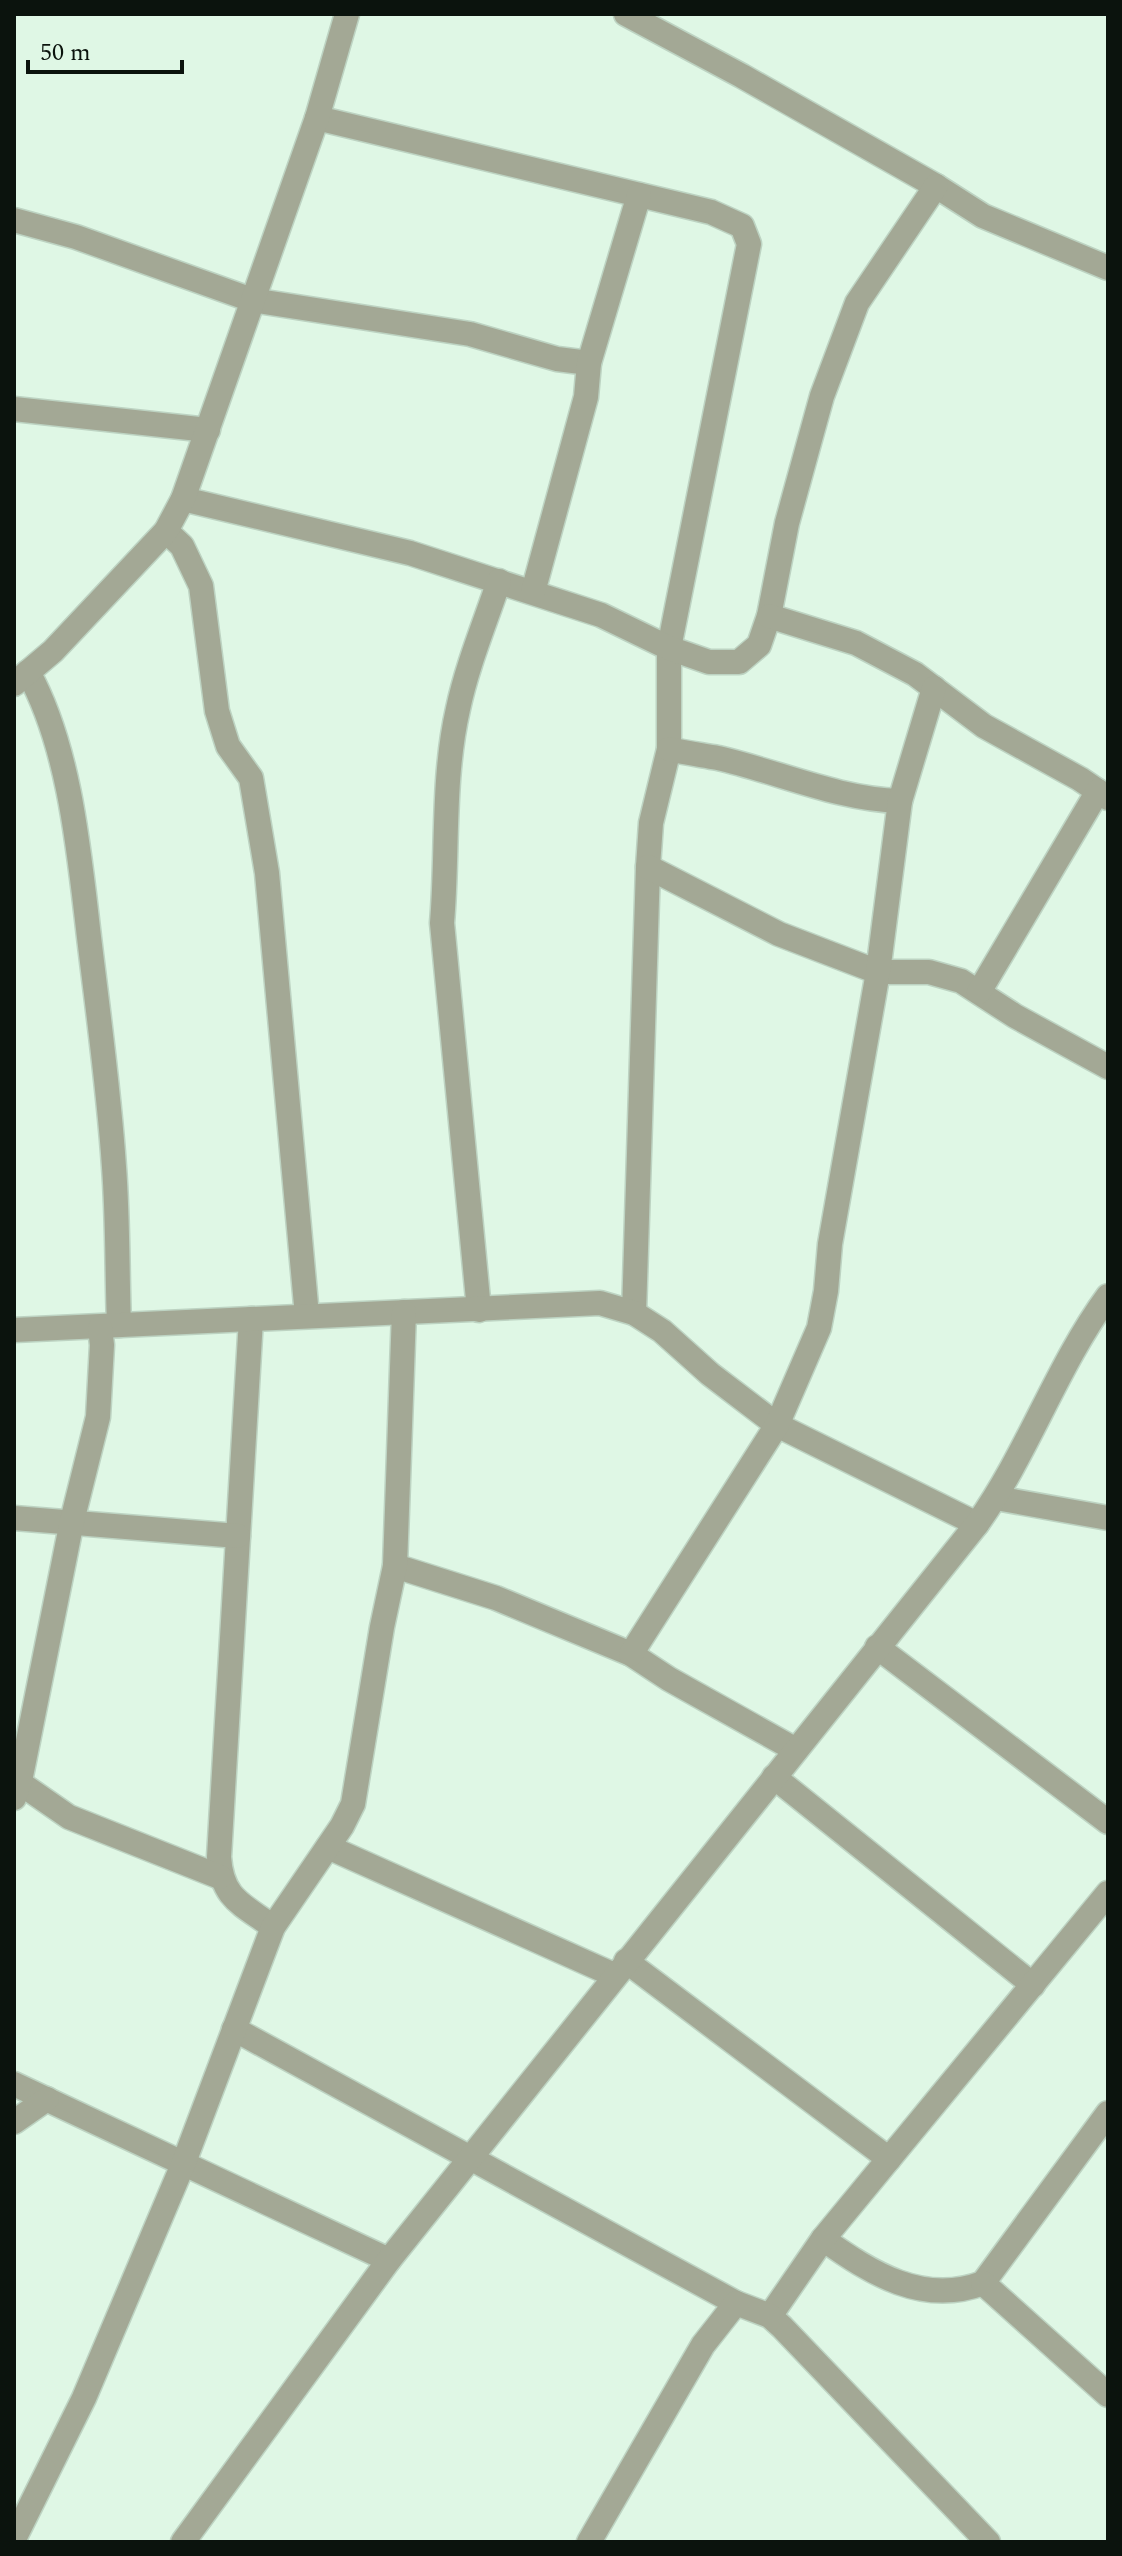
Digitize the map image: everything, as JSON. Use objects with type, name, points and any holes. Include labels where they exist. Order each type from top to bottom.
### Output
[{"type":"street","points":[[220,1877],[69,1817],[16,1786],[72,1521],[98,1417],[102,1345],[110,1326],[114,1167],[69,793],[39,693],[21,678],[53,651],[166,531],[183,499],[317,118],[347,14]]},
{"type":"street","points":[[626,14],[742,76],[983,216],[1108,268]]},
{"type":"street","points":[[317,118],[711,212],[742,226],[749,244],[669,648],[669,749],[651,823],[648,867],[634,1313]]},
{"type":"street","points":[[183,499],[410,553],[601,615],[669,648],[709,662],[739,662],[759,645],[769,616],[787,523],[822,396],[857,303],[936,186]]},
{"type":"street","points":[[533,592],[586,397],[589,363],[639,195]]},
{"type":"street","points":[[14,220],[76,237],[252,300],[470,334],[557,359],[589,363]]},
{"type":"street","points":[[14,409],[208,430]]},
{"type":"street","points":[[166,531],[182,546],[201,586],[217,711],[228,746],[251,778],[267,873],[307,1316]]},
{"type":"street","points":[[479,1310],[442,923],[446,808],[458,708],[499,581]]},
{"type":"street","points":[[769,616],[856,643],[915,674],[984,726],[1103,795],[979,992]]},
{"type":"street","points":[[631,1654],[777,1425],[819,1328],[830,1244],[878,972],[900,801],[934,688]]},
{"type":"street","points":[[669,749],[719,758],[801,783],[878,800],[900,801]]},
{"type":"street","points":[[648,867],[779,934],[878,972],[929,972],[961,981],[1015,1016],[1108,1066]]},
{"type":"street","points":[[183,2542],[389,2260],[470,2156],[977,1524],[996,1498],[1061,1373],[1108,1296]]},
{"type":"street","points":[[14,1330],[600,1303],[634,1313],[662,1331],[710,1374],[777,1425],[977,1524]]},
{"type":"street","points":[[14,2539],[84,2398],[184,2162],[273,1927],[328,1847],[353,1804],[395,1566],[404,1312]]},
{"type":"street","points":[[251,1319],[219,1857],[220,1877],[230,1896],[273,1927]]},
{"type":"street","points":[[996,1498],[1108,1518]]},
{"type":"street","points":[[14,1518],[238,1536]]},
{"type":"street","points":[[395,1566],[496,1598],[631,1654],[669,1679],[796,1750]]},
{"type":"street","points":[[877,1647],[1108,1822]]},
{"type":"street","points":[[774,1777],[1033,1985]]},
{"type":"street","points":[[328,1847],[620,1968],[889,2159]]},
{"type":"street","points":[[770,2316],[823,2239],[1108,1893]]},
{"type":"street","points":[[234,2029],[736,2303],[770,2316],[988,2542]]},
{"type":"street","points":[[14,2084],[389,2260]]},
{"type":"street","points":[[14,2122],[47,2099]]},
{"type":"street","points":[[823,2239],[864,2268],[897,2282],[926,2289],[961,2291],[983,2283],[1104,2128]]},
{"type":"street","points":[[983,2283],[1108,2395]]},
{"type":"street","points":[[589,2542],[703,2345],[736,2303]]}]
